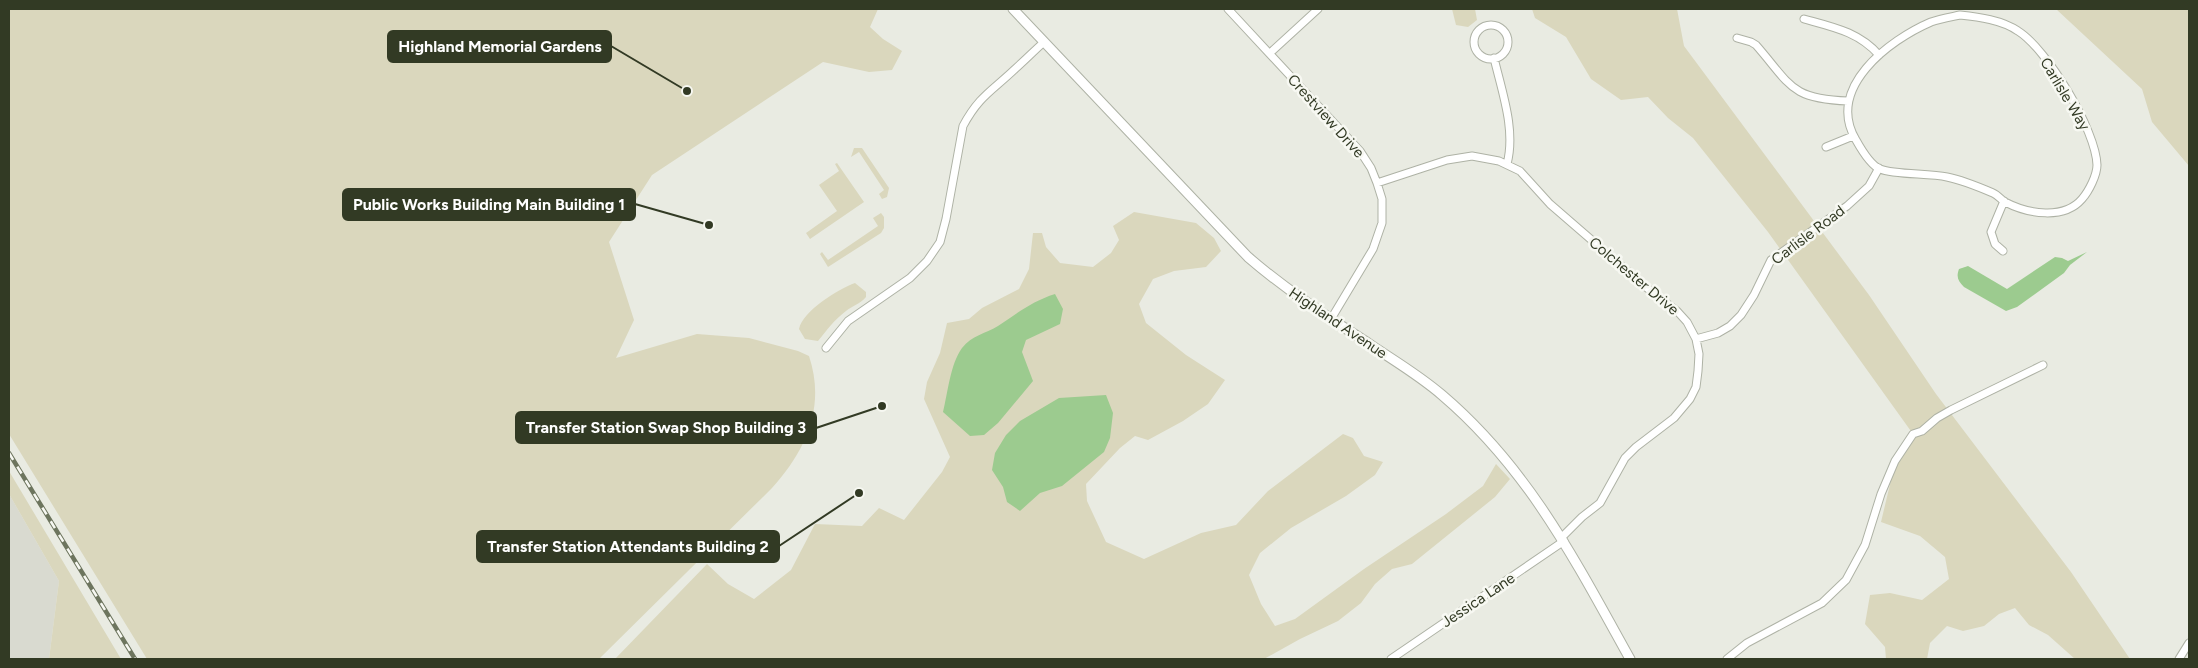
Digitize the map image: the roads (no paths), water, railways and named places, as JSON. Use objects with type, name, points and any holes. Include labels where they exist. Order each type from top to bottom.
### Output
[{"type":"street","name":"Highland Avenue","points":[[1012,9],[1241,250],[1287,289],[1421,378],[1470,421],[1517,474],[1563,539],[1630,659]]},
{"type":"street","name":"Crestview Drive","points":[[1228,9],[1360,150],[1371,168],[1377,183],[1383,216],[1377,242],[1331,319]]},
{"type":"street","points":[[1270,54],[1318,9]]},
{"type":"street","name":"Carlisle Way","points":[[1960,15],[1980,17],[2017,30],[2032,41],[2057,75],[2081,114],[2092,141],[2097,166],[2090,187],[2082,199],[2070,210],[2039,212],[2004,202],[1995,194],[1948,177],[1879,168],[1861,150],[1853,136],[1850,126],[1848,101],[1855,83],[1862,72],[1879,55],[1905,36],[1933,22],[1960,15]]},
{"type":"street","points":[[1804,19],[1851,33],[1866,42],[1879,55]]},
{"type":"street","points":[[1492,24],[1502,28],[1508,38],[1504,53],[1494,58],[1483,57],[1478,53],[1474,42],[1477,31],[1492,24]]},
{"type":"street","points":[[1737,38],[1756,45],[1787,82],[1800,93],[1823,100],[1848,101]]},
{"type":"street","points":[[826,348],[848,321],[910,278],[927,261],[940,242],[946,220],[963,126],[983,95],[1044,42]]},
{"type":"street","points":[[1494,58],[1510,133],[1510,153],[1507,164]]},
{"type":"street","points":[[1826,147],[1853,136]]},
{"type":"street","name":"Colchester Drive","points":[[1377,183],[1447,160],[1472,156],[1507,164],[1520,171],[1550,204],[1647,288],[1677,311],[1687,322],[1696,339],[1699,354],[1696,387],[1690,399],[1674,418],[1636,447],[1625,458],[1600,503],[1590,512]]},
{"type":"street","name":"Carlisle Road","points":[[1696,339],[1718,333],[1730,326],[1741,316],[1754,295],[1771,260],[1847,206],[1869,186],[1879,168]]},
{"type":"street","points":[[2003,251],[1995,244],[1991,232],[1993,223],[2004,202]]},
{"type":"street","points":[[1726,659],[1747,643],[1822,603],[1846,580],[1865,545],[1881,494],[1895,460],[1913,434],[1922,431],[1937,418],[1951,410],[2042,365]]},
{"type":"street","name":"Jessica Lane","points":[[1391,659],[1563,539],[1590,512]]},
{"type":"street","points":[[2179,659],[2189,643]]},
{"type":"railway","points":[[9,453],[135,659]]},
{"type":"place","name":"Highland Memorial Gardens","points":[[687,91]]},
{"type":"place","name":"Public Works Building Main Building 1","points":[[709,225]]},
{"type":"place","name":"Transfer Station Swap Shop Building 3","points":[[882,406]]},
{"type":"place","name":"Transfer Station Attendants Building 2","points":[[859,493]]}]
